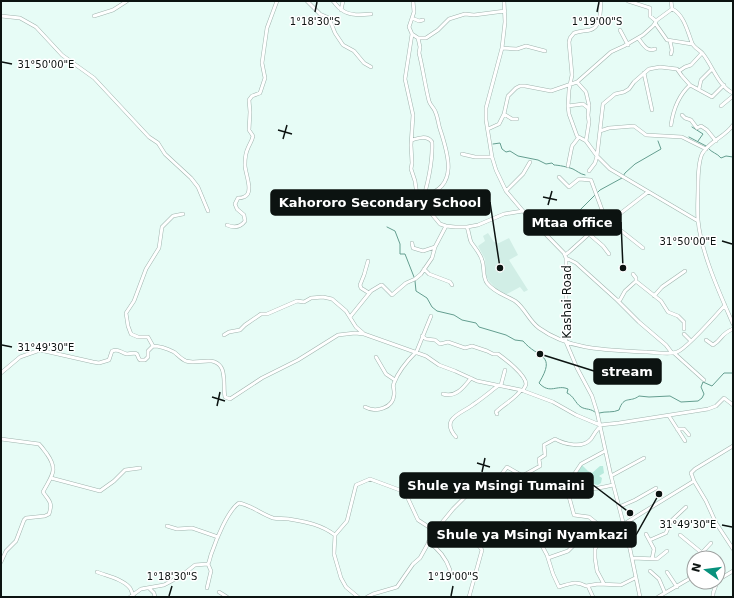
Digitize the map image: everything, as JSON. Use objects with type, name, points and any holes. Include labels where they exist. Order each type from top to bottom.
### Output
[{"type":"street","points":[[94,16],[113,10],[127,1]]},
{"type":"street","points":[[227,225],[239,227],[245,221],[244,215],[237,209],[235,204],[238,198],[246,195],[249,188],[245,164],[248,148],[253,136],[249,130],[249,100],[252,96],[260,93],[263,85],[265,77],[262,63],[267,28],[277,1]]},
{"type":"street","points":[[307,1],[320,14],[329,18],[335,33],[343,45],[354,51],[364,63],[371,67]]},
{"type":"street","points":[[333,1],[341,10],[356,15],[371,14]]},
{"type":"street","points":[[341,10],[343,1]]},
{"type":"street","points":[[413,1],[414,12],[409,27],[412,34],[405,79],[412,115],[411,169],[415,181],[418,202],[430,212],[438,222],[446,226],[467,227],[487,222],[504,214],[523,211]]},
{"type":"street","name":"Kashai Road","points":[[504,1],[505,11],[502,48],[497,71],[486,106],[492,157],[496,170],[506,191],[566,256],[566,342],[576,368],[592,396],[597,413],[640,597]]},
{"type":"street","points":[[601,1],[600,16],[595,27],[590,30],[574,32],[570,39],[572,75],[568,106],[577,136],[586,141],[597,156],[610,169],[698,221]]},
{"type":"street","points":[[628,1],[650,8],[650,16],[666,39],[670,41],[692,44]]},
{"type":"street","points":[[672,2],[672,9]]},
{"type":"street","points":[[488,129],[498,125],[504,114],[508,96],[518,87],[531,87],[551,91],[577,82],[611,52],[628,45],[638,38],[672,9]]},
{"type":"street","points":[[672,9],[677,12],[685,24],[692,44],[702,53],[716,76],[728,90],[733,93]]},
{"type":"street","points":[[412,34],[422,39],[429,37],[449,19],[465,14],[474,15],[505,11]]},
{"type":"street","points":[[1,16],[20,18],[36,27],[62,55],[94,78],[149,137],[158,143],[165,154],[191,178],[198,187],[208,211]]},
{"type":"street","points":[[412,18],[419,21],[422,20]]},
{"type":"street","points":[[620,30],[628,45]]},
{"type":"street","points":[[418,38],[420,47],[419,53],[429,101],[435,110],[446,148],[449,168],[448,177],[442,186],[436,192],[425,195]]},
{"type":"street","points":[[638,38],[647,49],[655,49]]},
{"type":"street","points":[[670,41],[672,50],[671,54]]},
{"type":"street","points":[[502,48],[517,50],[526,46],[545,51]]},
{"type":"street","points":[[679,71],[691,65],[702,53]]},
{"type":"street","points":[[589,171],[597,156],[603,104],[615,94],[629,89],[649,69],[659,67],[675,68],[690,85],[712,97],[714,97],[724,85]]},
{"type":"street","points":[[699,89],[701,80],[712,69]]},
{"type":"street","points":[[644,73],[652,110]]},
{"type":"street","points":[[577,82],[587,93],[589,122],[586,141]]},
{"type":"street","points":[[671,125],[675,110],[685,90],[690,85]]},
{"type":"street","points":[[721,106],[733,96]]},
{"type":"street","points":[[568,106],[583,104],[588,108]]},
{"type":"street","points":[[504,114],[512,119],[518,119]]},
{"type":"street","points":[[682,115],[691,120],[697,129],[700,126],[705,128],[716,141]]},
{"type":"street","points":[[733,125],[706,150],[701,157],[699,167],[698,221],[703,247],[733,324]]},
{"type":"street","points":[[600,131],[609,128],[634,126],[646,135],[682,137],[706,150]]},
{"type":"street","points":[[728,131],[732,134]]},
{"type":"street","points":[[412,140],[426,138],[430,139],[432,142],[432,160],[425,195],[421,206]]},
{"type":"street","points":[[568,166],[572,146],[579,138]]},
{"type":"street","points":[[462,154],[475,157],[492,157]]},
{"type":"street","points":[[506,191],[523,174],[530,162]]},
{"type":"street","points":[[559,177],[569,187],[579,178],[591,180],[603,215],[609,222],[643,248]]},
{"type":"street","points":[[648,192],[609,222],[589,234],[566,256],[576,263],[704,380]]},
{"type":"street","points":[[153,346],[148,337],[138,337],[131,334],[126,313],[134,301],[146,269],[159,248],[162,227],[173,216],[183,214]]},
{"type":"street","points":[[350,317],[373,289],[382,284],[392,295],[406,283],[418,277],[433,256],[435,247],[446,226]]},
{"type":"street","points":[[467,227],[470,240],[483,260],[484,275],[488,284],[496,292],[516,302],[531,321],[539,328],[566,342],[585,348],[601,350],[673,352],[681,350],[725,305]]},
{"type":"street","points":[[589,234],[603,246],[609,254]]},
{"type":"street","points":[[412,243],[412,247],[416,250],[425,250],[435,247]]},
{"type":"street","points":[[368,261],[360,287],[369,293]]},
{"type":"street","points":[[424,269],[429,274],[450,282],[452,285]]},
{"type":"street","points":[[654,296],[662,287],[685,271]]},
{"type":"street","points":[[633,274],[636,278],[636,282],[661,301],[668,312],[678,316],[683,321],[684,328]]},
{"type":"street","points":[[617,300],[620,300],[626,290],[636,282]]},
{"type":"street","points":[[224,335],[229,332],[240,330],[261,314],[266,314],[297,301],[304,302],[311,298],[317,297],[328,297],[332,299],[346,311],[356,327],[364,334]]},
{"type":"street","points":[[365,407],[380,410],[392,402],[395,380],[416,352],[431,316]]},
{"type":"street","points":[[706,340],[714,345],[719,341],[724,333],[733,330]]},
{"type":"street","points":[[1,373],[20,357],[40,350],[99,363],[109,360],[112,351],[114,350],[119,350],[128,354],[135,353],[140,360],[145,360],[148,358],[148,350],[153,346],[158,346],[171,350],[186,361],[195,362],[208,360],[218,364],[222,370],[225,397],[230,399],[262,378],[298,360],[338,335],[355,333],[364,334],[416,352],[426,356],[439,365],[477,381],[522,390],[554,402],[576,415],[600,426],[708,409],[716,406],[724,398],[733,405]]},
{"type":"street","points":[[684,334],[691,341]]},
{"type":"street","points":[[422,336],[426,339],[435,340],[440,344],[448,342],[465,348],[472,346],[493,354],[498,354],[517,369],[526,385],[499,409],[496,414]]},
{"type":"street","points":[[376,357],[386,374],[395,380]]},
{"type":"street","points":[[456,437],[450,426],[452,420],[458,413],[472,406],[500,385],[505,370]]},
{"type":"street","points":[[443,394],[454,395],[471,378]]},
{"type":"street","points":[[669,416],[685,441]]},
{"type":"street","points":[[367,597],[397,587],[413,564],[422,556],[435,531],[474,488],[498,479],[507,467],[521,475],[524,475],[540,466],[539,459],[545,455],[544,445],[555,440],[570,444],[586,443],[600,426]]},
{"type":"street","points":[[678,429],[684,429],[689,435]]},
{"type":"street","points":[[1,439],[37,443],[53,463],[54,469],[43,492],[50,502],[49,514],[45,516],[26,518],[16,541],[6,551],[1,562]]},
{"type":"street","points":[[733,446],[692,471],[691,475],[707,503],[716,523],[732,543],[733,549]]},
{"type":"street","points":[[604,584],[597,571],[595,558],[595,549],[602,533],[599,525],[589,517],[574,515],[565,482],[573,476],[581,464],[605,451]]},
{"type":"street","points":[[611,476],[644,458]]},
{"type":"street","points":[[51,478],[100,491],[114,481],[125,470],[140,468]]},
{"type":"street","points":[[573,476],[581,485],[588,489],[613,485]]},
{"type":"street","points":[[358,597],[346,587],[341,578],[334,554],[335,535],[347,521],[356,485],[358,483],[370,479],[405,492],[418,520],[435,531]]},
{"type":"street","points":[[624,524],[694,481]]},
{"type":"street","points":[[619,507],[656,488]]},
{"type":"street","points":[[207,588],[211,571],[208,564],[212,551],[227,517],[239,503],[252,507],[273,518],[315,524],[335,535]]},
{"type":"street","points":[[650,540],[666,533],[671,520],[686,507]]},
{"type":"street","points":[[522,523],[529,531],[538,536],[558,586],[561,587],[576,582],[582,583],[584,586],[604,584],[621,585],[635,578]]},
{"type":"street","points":[[167,526],[177,529],[192,528],[218,537]]},
{"type":"street","points":[[439,526],[460,533],[481,548],[482,553],[469,597]]},
{"type":"street","points":[[548,558],[568,551],[574,545],[602,533],[626,532]]},
{"type":"street","points":[[646,534],[655,551],[652,560]]},
{"type":"street","points":[[680,535],[698,550]]},
{"type":"street","points":[[428,542],[439,550],[450,570]]},
{"type":"street","points":[[705,550],[711,543]]},
{"type":"street","points":[[632,558],[652,560],[658,559],[667,551]]},
{"type":"street","points":[[97,572],[116,579],[126,585],[130,589],[132,596],[138,590],[164,585],[181,576],[195,565],[208,564]]},
{"type":"street","points":[[650,572],[659,578],[664,593]]},
{"type":"street","points":[[667,572],[676,587]]},
{"type":"street","points":[[658,597],[686,581]]},
{"type":"street","points":[[588,586],[593,597]]},
{"type":"street","points":[[149,588],[154,593],[155,597]]},
{"type":"street","points":[[219,592],[227,597]]},
{"type":"shaded area","points":[[488,233],[494,242],[499,243],[509,238],[518,255],[509,260],[528,290],[524,292],[520,287],[505,295],[499,292],[489,281],[486,276],[485,259],[478,246],[485,241],[483,236]]},
{"type":"green space","points":[[582,465],[592,473],[600,466],[603,466],[604,473],[599,476],[602,478],[601,483],[590,486],[584,483],[584,478],[580,478],[576,474]]},
{"type":"waterway","points":[[692,127],[703,134],[698,141]]},
{"type":"waterway","points":[[689,137],[706,146]]},
{"type":"waterway","points":[[578,212],[600,190],[622,178],[625,173],[635,164],[661,149],[658,141]]},
{"type":"waterway","points":[[493,144],[500,143],[502,149],[506,152],[510,151],[518,156],[538,160],[546,164],[552,163],[554,165],[573,169],[585,175]]},
{"type":"waterway","points":[[708,148],[721,158],[726,156],[733,157]]},
{"type":"waterway","points":[[387,227],[395,231],[400,244],[400,254],[405,254],[414,277]]},
{"type":"waterway","points":[[415,281],[416,291],[427,298],[432,307],[437,311],[454,315],[462,320],[476,323],[479,327],[506,335],[515,340],[523,341],[546,361],[544,373],[539,383],[550,389],[568,389],[567,393],[579,405],[596,413]]},
{"type":"waterway","points":[[599,413],[619,410],[623,402],[639,396],[670,396],[681,402],[698,401],[704,394],[701,387],[703,382],[712,386],[724,373],[733,373]]},
{"type":"place","name":"Kahororo Secondary School","points":[[500,268]]},
{"type":"place","name":"Mtaa office","points":[[623,268]]},
{"type":"place","name":"stream","points":[[540,354]]},
{"type":"place","name":"Shule ya Msingi Nyamkazi","points":[[659,494]]},
{"type":"place","name":"Shule ya Msingi Tumaini","points":[[630,513]]}]
